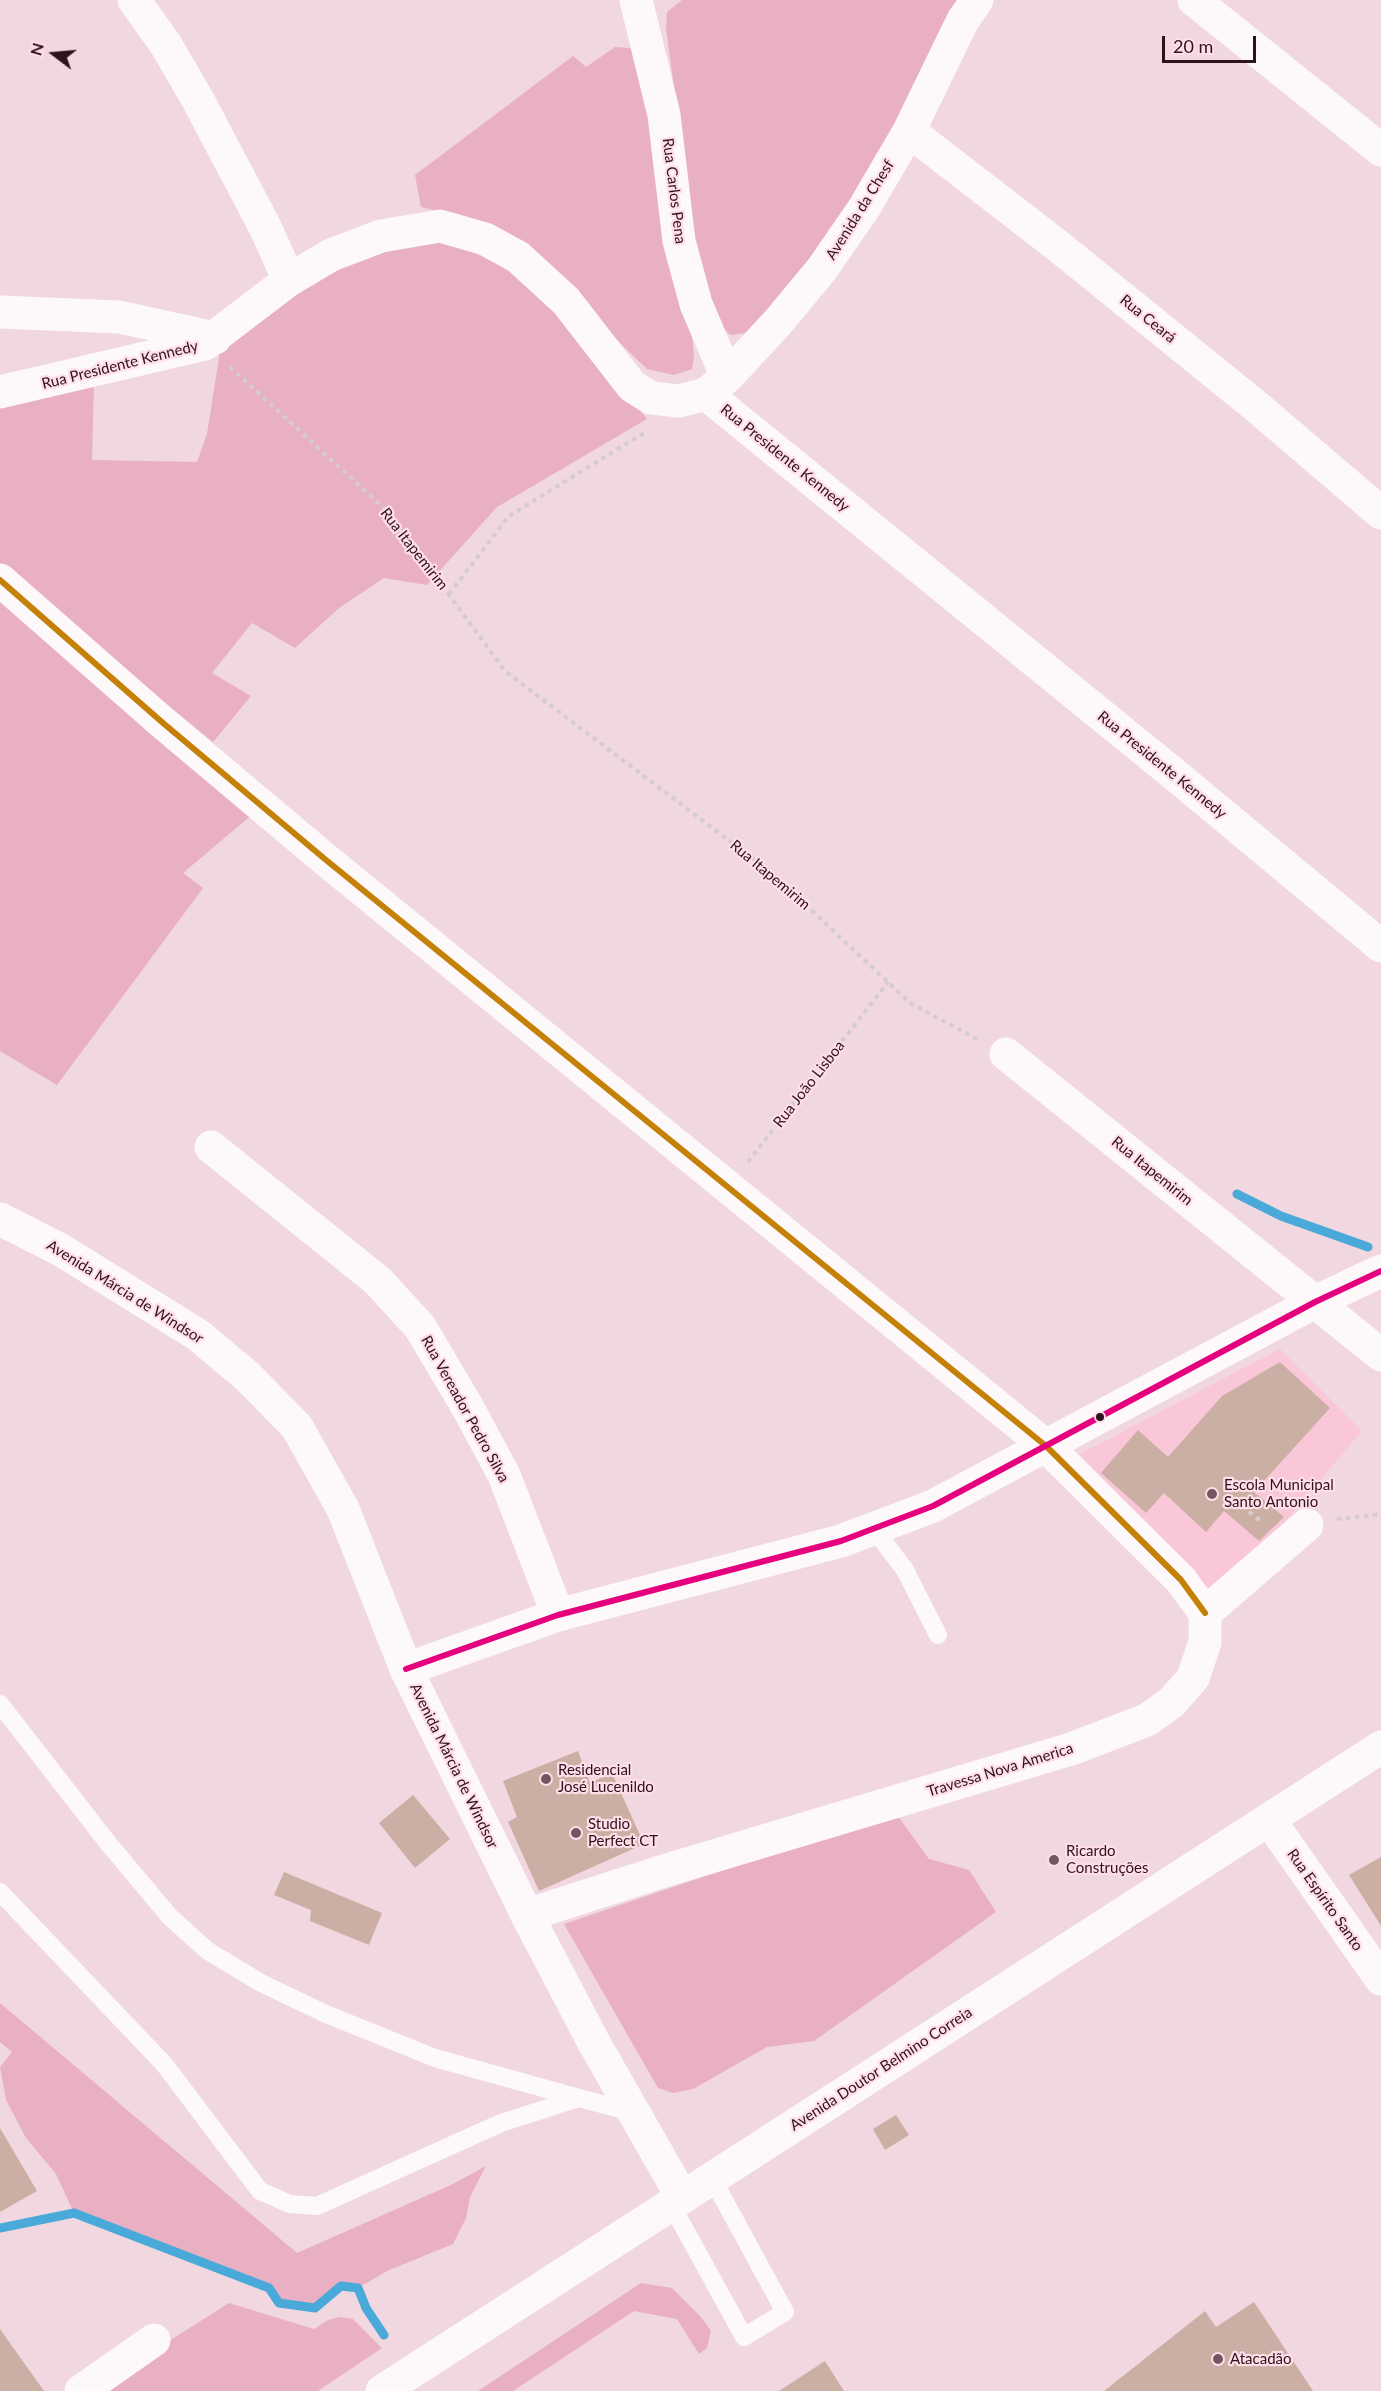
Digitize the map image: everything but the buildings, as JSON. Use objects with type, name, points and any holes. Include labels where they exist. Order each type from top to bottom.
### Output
[{"type":"street","points":[[134,0],[166,45],[198,100],[265,227],[289,280]]},
{"type":"street","name":"Rua Carlos Pena","points":[[636,0],[664,115],[679,241],[717,386]]},
{"type":"street","name":"Avenida da Chesf","points":[[717,386],[822,269],[864,208],[909,131],[963,20],[977,0]]},
{"type":"street","points":[[1194,0],[1381,150]]},
{"type":"street","name":"Rua Ceará","points":[[909,131],[1239,392],[1381,513]]},
{"type":"street","name":"Rua Presidente Kennedy","points":[[0,392],[211,341],[289,280],[331,255],[381,236],[440,226],[485,239],[518,257],[566,301],[633,386],[651,398],[679,400],[717,386],[1151,755],[1381,946]]},
{"type":"street","points":[[0,312],[119,317],[211,341]]},
{"type":"street","points":[[0,580],[162,723],[326,860],[1046,1446],[1181,1580],[1205,1613],[1307,1525]]},
{"type":"street","name":"Rua Itapemirim","points":[[1006,1054],[1381,1355]]},
{"type":"street","name":"Rua Vereador Pedro Silva","points":[[211,1147],[378,1281],[420,1327],[504,1475],[558,1615]]},
{"type":"street","name":"Avenida Márcia de Windsor","points":[[0,1219],[61,1250],[198,1335],[248,1377],[297,1427],[344,1509],[406,1669],[527,1916],[632,2112],[676,2201]]},
{"type":"street","points":[[406,1669],[558,1615],[841,1541],[933,1506],[1315,1302],[1381,1271]]},
{"type":"street","name":"Travessa Nova America","points":[[527,1916],[668,1870],[1071,1749],[1147,1720],[1172,1702],[1192,1678],[1205,1642],[1205,1613]]},
{"type":"street","name":"Avenida Doutor Belmino Correia","points":[[382,2391],[1270,1821],[1381,1747]]},
{"type":"street","name":"Rua Espírito Santo","points":[[1270,1821],[1381,1979]]},
{"type":"street","points":[[81,2391],[154,2340]]},
{"type":"lane","points":[[874,1529],[905,1570],[938,1635]]},
{"type":"lane","points":[[0,1704],[156,1901],[170,1917],[208,1951],[261,1983],[317,2010],[435,2058],[632,2112]]},
{"type":"lane","points":[[0,1892],[164,2064],[260,2191],[290,2204],[317,2206],[501,2122],[579,2098]]},
{"type":"lane","points":[[676,2201],[744,2337],[785,2312],[712,2178]]},
{"type":"path","name":"Rua Itapemirim","points":[[211,341],[387,511],[505,671],[772,873],[910,1003],[1006,1054]]},
{"type":"path","points":[[449,594],[509,516],[657,425]]},
{"type":"path","name":"Rua João Lisboa","points":[[729,1186],[888,982]]},
{"type":"path","points":[[1307,1525],[1381,1514]]},
{"type":"shaded area","points":[[682,0],[969,0],[883,168],[762,324],[745,333],[731,335],[718,325],[701,286],[666,29],[667,12]]},
{"type":"shaded area","points":[[615,47],[630,48],[642,61],[690,313],[694,357],[692,369],[674,375],[647,369],[534,261],[450,214],[421,207],[415,175],[573,56],[586,67]]},
{"type":"shaded area","points":[[436,234],[504,253],[599,359],[647,419],[497,507],[427,585],[384,578],[339,608],[295,648],[252,623],[212,673],[251,696],[213,742],[0,568],[0,403],[94,381],[92,460],[197,462],[207,434],[221,345],[342,259]]},
{"type":"shaded area","points":[[0,597],[254,813],[183,873],[203,888],[57,1085],[0,1051]]},
{"type":"shaded area","name":"Escola Municipal Santo Antonio","points":[[1280,1349],[1362,1431],[1246,1567],[1212,1599],[1080,1454]]},
{"type":"shaded area","points":[[895,1812],[929,1859],[969,1870],[996,1912],[814,2041],[767,2047],[693,2089],[673,2093],[658,2088],[564,1924]]},
{"type":"shaded area","points":[[0,2003],[297,2253],[453,2184],[486,2166],[470,2197],[466,2218],[453,2244],[387,2271],[358,2288],[341,2286],[315,2308],[279,2303],[268,2288],[74,2213],[56,2174],[26,2138],[6,2100],[0,2067],[12,2052],[0,2042]]},
{"type":"shaded area","points":[[641,2283],[672,2288],[701,2317],[711,2331],[707,2348],[699,2354],[677,2319],[634,2311],[513,2391],[478,2391]]},
{"type":"shaded area","points":[[229,2303],[314,2329],[328,2320],[340,2317],[353,2319],[382,2348],[318,2391],[90,2391]]},
{"type":"waterway","points":[[1237,1194],[1281,1216],[1368,1247]]},
{"type":"waterway","points":[[0,2228],[74,2213],[269,2288],[279,2303],[315,2308],[341,2286],[358,2288],[366,2308],[384,2335]]},
{"type":"transit line","points":[[0,580],[163,723],[326,860],[1046,1446],[1181,1580],[1205,1613]]},
{"type":"transit line","points":[[406,1669],[558,1615],[841,1541],[933,1506],[1315,1302],[1381,1271]]},
{"type":"place","name":"Escola Municipal Santo Antonio","points":[[1212,1494]]},
{"type":"place","name":"Residencial José Lucenildo","points":[[546,1779]]},
{"type":"place","name":"Studio Perfect CT","points":[[576,1833]]},
{"type":"place","name":"Ricardo Construções","points":[[1054,1860]]},
{"type":"place","name":"Atacadão","points":[[1218,2359]]}]
